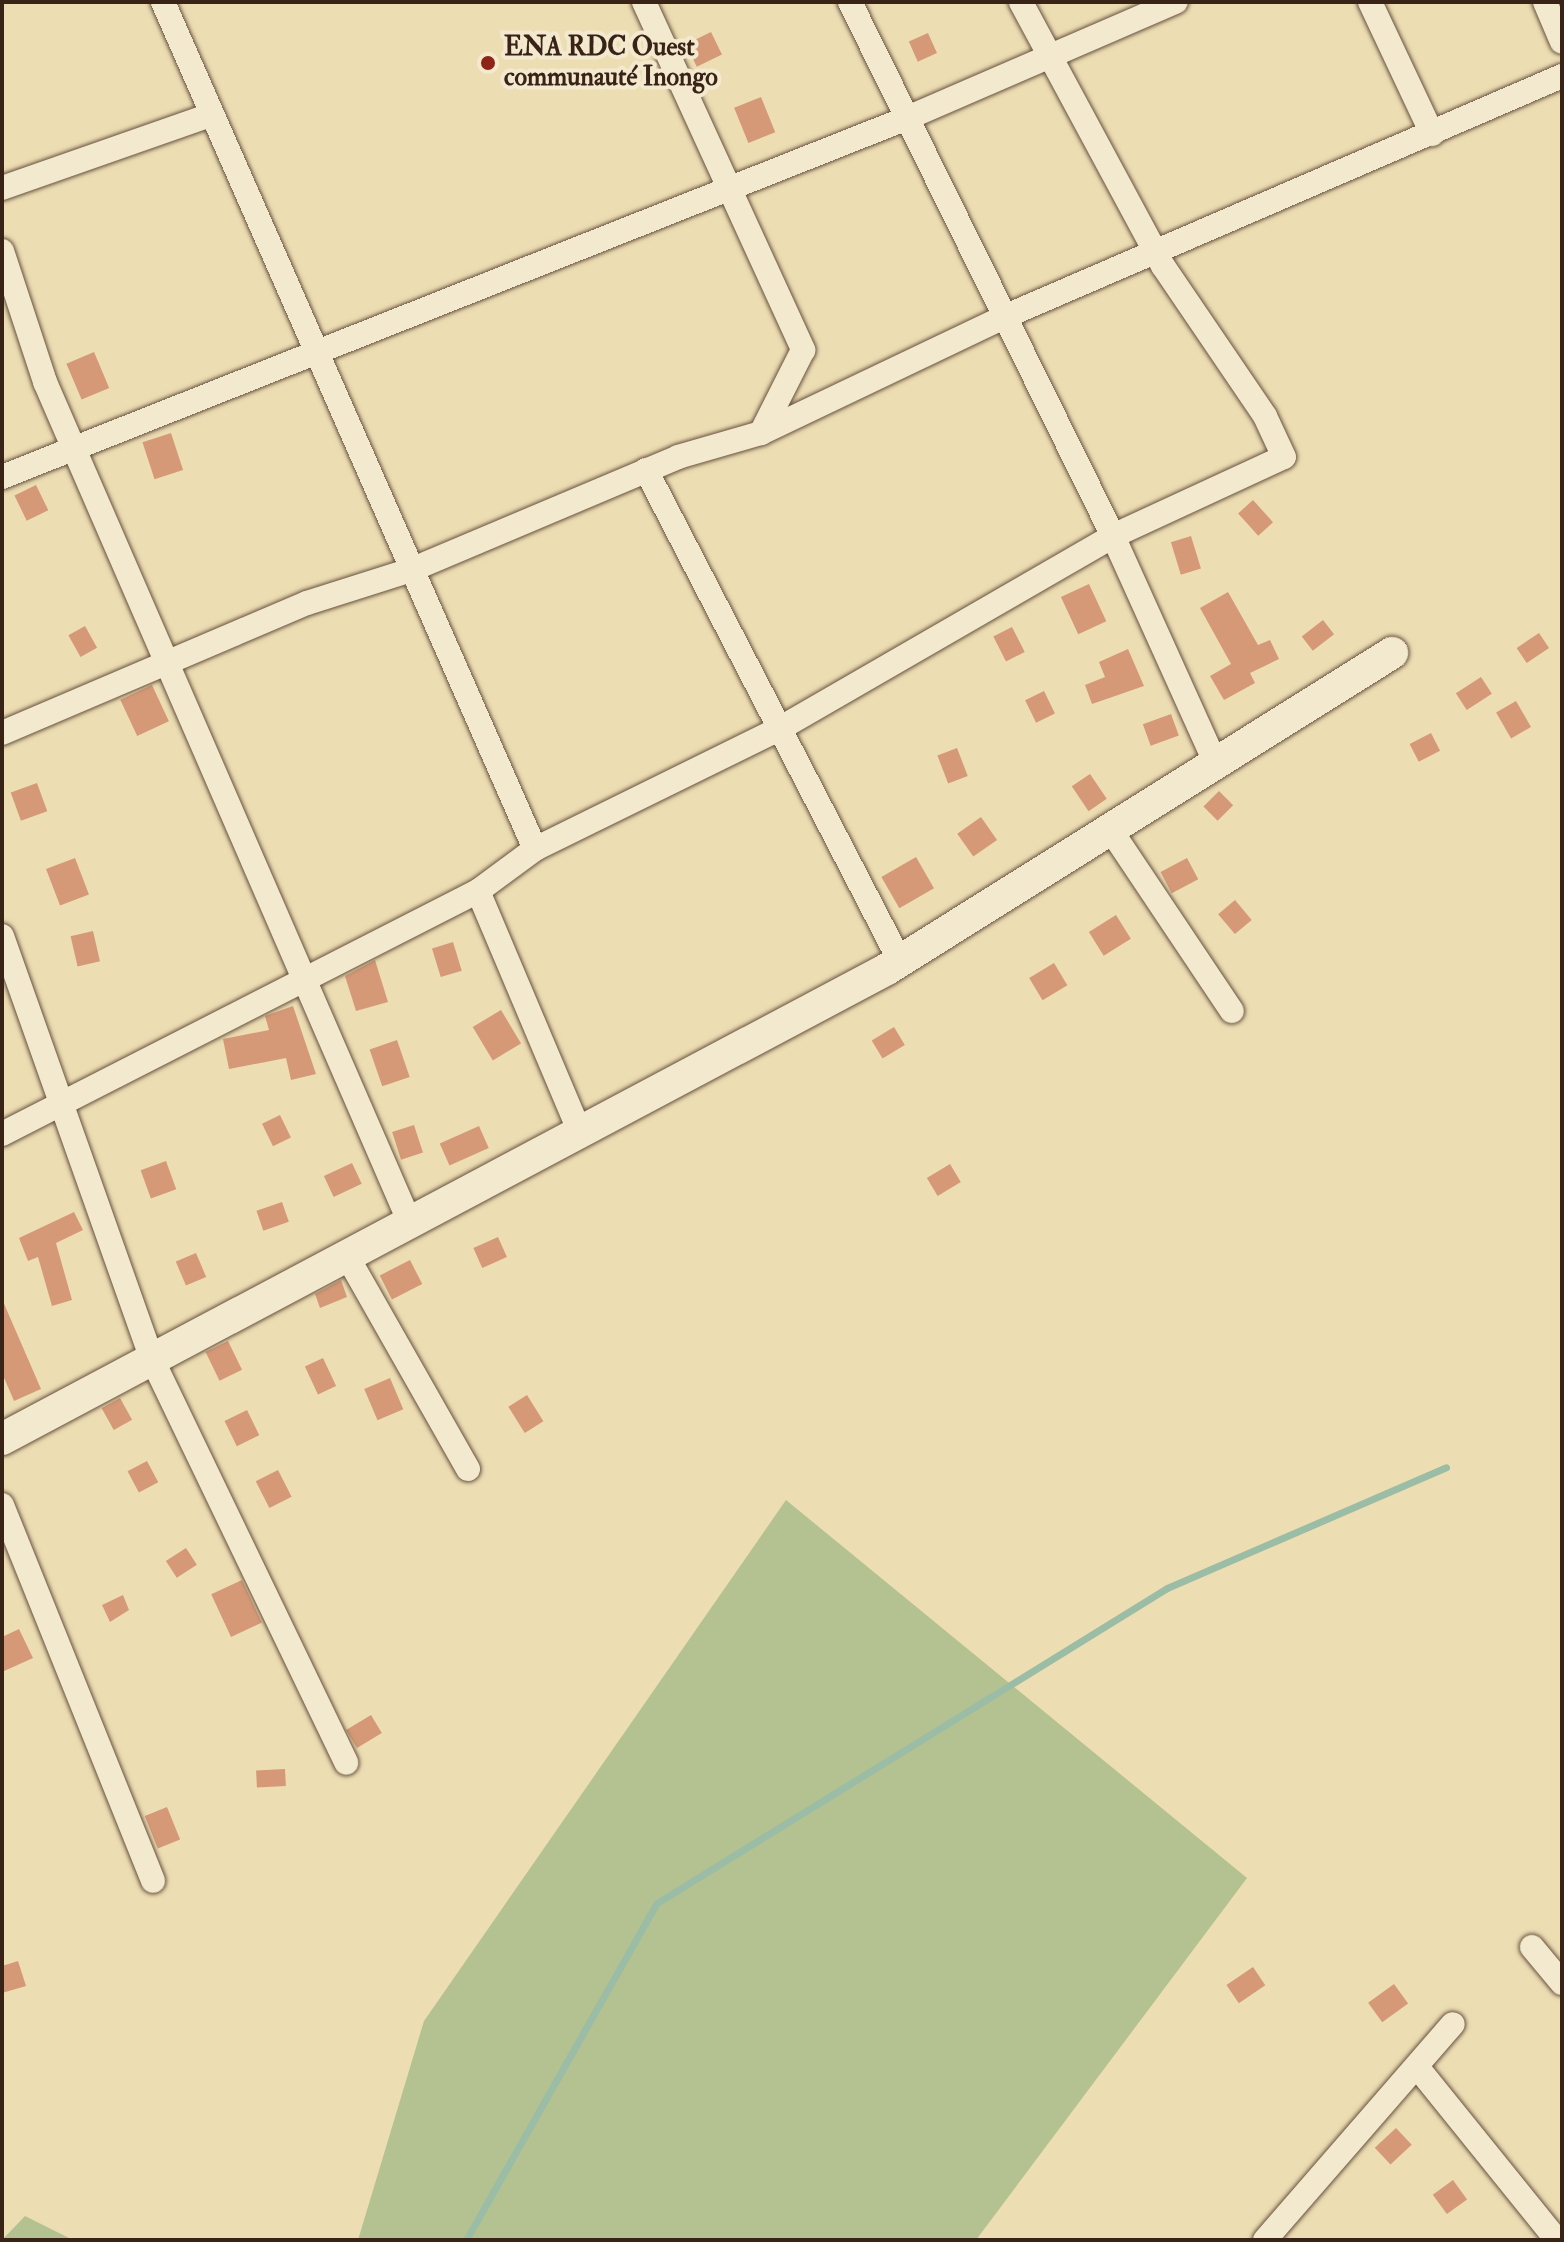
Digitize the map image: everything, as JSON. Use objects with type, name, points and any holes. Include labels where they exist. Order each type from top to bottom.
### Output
[{"type":"street","points":[[163,2],[535,849]]},
{"type":"street","points":[[644,2],[803,350],[761,433]]},
{"type":"street","points":[[850,2],[1113,536],[1216,764]]},
{"type":"street","points":[[2,1134],[63,1107],[302,975],[478,891],[535,849],[779,729],[1113,536],[1284,457],[1265,416],[1157,255],[1021,2]]},
{"type":"street","points":[[2,477],[905,119],[1176,2]]},
{"type":"street","points":[[1370,2],[1432,134]]},
{"type":"street","points":[[1545,2],[1562,42]]},
{"type":"street","points":[[2,733],[166,661],[411,570],[646,470],[761,433],[1004,317],[1157,255],[1562,76]]},
{"type":"street","points":[[2,188],[211,115]]},
{"type":"street","points":[[2,251],[74,449],[410,1223]]},
{"type":"street","points":[[646,470],[900,961]]},
{"type":"street","points":[[2,1439],[900,961],[1392,653]]},
{"type":"street","points":[[1110,829],[1232,1011]]},
{"type":"street","points":[[478,891],[580,1132]]},
{"type":"street","points":[[2,936],[152,1359],[346,1763]]},
{"type":"street","points":[[347,1256],[468,1469]]},
{"type":"street","points":[[2,1505],[153,1881]]},
{"type":"street","points":[[1532,1947],[1562,1983]]},
{"type":"street","points":[[1265,2240],[1418,2068],[1453,2024]]},
{"type":"street","points":[[1418,2068],[1557,2240]]},
{"type":"green space","points":[[786,1500],[1247,1878],[976,2240],[358,2240],[424,2021]]},
{"type":"green space","points":[[25,2216],[73,2240],[2,2240]]},
{"type":"building","points":[[711,32],[722,54],[697,67],[686,44]]},
{"type":"building","points":[[928,33],[937,53],[918,62],[909,42]]},
{"type":"building","points":[[761,97],[775,132],[748,143],[734,108]]},
{"type":"building","points":[[94,352],[109,388],[82,400],[66,364]]},
{"type":"building","points":[[171,433],[183,470],[155,479],[142,442]]},
{"type":"building","points":[[36,485],[48,510],[27,521],[14,496]]},
{"type":"building","points":[[1253,500],[1273,522],[1258,536],[1238,513]]},
{"type":"building","points":[[1191,536],[1201,569],[1181,575],[1171,542]]},
{"type":"building","points":[[1089,584],[1106,621],[1078,634],[1061,597]]},
{"type":"building","points":[[1228,592],[1258,645],[1270,640],[1279,659],[1250,673],[1255,683],[1224,700],[1210,676],[1231,664],[1200,608]]},
{"type":"building","points":[[1323,620],[1334,634],[1313,651],[1302,637]]},
{"type":"building","points":[[85,626],[97,648],[81,657],[68,635]]},
{"type":"building","points":[[1012,627],[1025,652],[1006,661],[993,637]]},
{"type":"building","points":[[1539,633],[1549,648],[1527,663],[1517,648]]},
{"type":"building","points":[[1128,649],[1144,686],[1092,704],[1085,685],[1105,677],[1099,662]]},
{"type":"building","points":[[1481,677],[1492,694],[1467,710],[1456,693]]},
{"type":"building","points":[[152,685],[169,721],[137,736],[120,700]]},
{"type":"building","points":[[1044,691],[1055,713],[1036,723],[1025,700]]},
{"type":"building","points":[[1516,701],[1531,727],[1511,738],[1496,712]]},
{"type":"building","points":[[1171,714],[1179,736],[1151,746],[1143,724]]},
{"type":"building","points":[[1431,733],[1440,751],[1419,762],[1410,744]]},
{"type":"building","points":[[957,748],[968,776],[948,784],[937,756]]},
{"type":"building","points":[[1090,774],[1107,799],[1089,811],[1072,786]]},
{"type":"building","points":[[37,783],[47,811],[21,821],[11,793]]},
{"type":"building","points":[[1219,791],[1233,805],[1218,821],[1203,807]]},
{"type":"building","points":[[981,817],[997,840],[973,857],[957,834]]},
{"type":"building","points":[[916,857],[934,888],[899,908],[881,877]]},
{"type":"building","points":[[75,858],[89,894],[60,906],[46,869]]},
{"type":"building","points":[[1187,858],[1198,879],[1172,893],[1161,872]]},
{"type":"building","points":[[1235,900],[1252,920],[1235,934],[1218,914]]},
{"type":"building","points":[[1116,915],[1131,939],[1104,956],[1089,932]]},
{"type":"building","points":[[93,931],[100,961],[78,966],[71,936]]},
{"type":"building","points":[[453,942],[462,971],[441,977],[432,948]]},
{"type":"building","points":[[375,960],[388,1002],[356,1011],[345,976]]},
{"type":"building","points":[[1054,963],[1067,985],[1043,1000],[1029,978]]},
{"type":"building","points":[[293,1006],[316,1074],[291,1080],[286,1058],[229,1069],[223,1039],[269,1030],[265,1016]]},
{"type":"building","points":[[501,1010],[521,1043],[493,1060],[473,1027]]},
{"type":"building","points":[[894,1027],[905,1045],[883,1058],[872,1040]]},
{"type":"building","points":[[397,1040],[410,1077],[382,1086],[370,1049]]},
{"type":"building","points":[[280,1115],[291,1137],[273,1146],[262,1124]]},
{"type":"building","points":[[414,1125],[423,1153],[401,1160],[392,1132]]},
{"type":"building","points":[[479,1126],[489,1148],[449,1165],[440,1143]]},
{"type":"building","points":[[166,1161],[176,1189],[151,1198],[141,1170]]},
{"type":"building","points":[[352,1163],[362,1184],[334,1197],[324,1176]]},
{"type":"building","points":[[950,1164],[961,1182],[938,1196],[927,1178]]},
{"type":"building","points":[[282,1202],[289,1222],[263,1231],[256,1211]]},
{"type":"building","points":[[74,1212],[83,1230],[56,1243],[72,1300],[52,1306],[38,1257],[28,1261],[19,1238]]},
{"type":"building","points":[[498,1237],[507,1257],[482,1268],[473,1248]]},
{"type":"building","points":[[196,1253],[206,1277],[186,1286],[176,1262]]},
{"type":"building","points":[[410,1260],[422,1284],[392,1299],[380,1275]]},
{"type":"building","points":[[341,1280],[347,1297],[320,1308],[315,1294]]},
{"type":"building","points":[[2,1299],[41,1389],[14,1401],[2,1373]]},
{"type":"building","points":[[228,1341],[242,1370],[220,1381],[206,1352]]},
{"type":"building","points":[[323,1358],[336,1386],[318,1395],[305,1366]]},
{"type":"building","points":[[390,1378],[403,1409],[378,1420],[364,1389]]},
{"type":"building","points":[[527,1395],[543,1421],[525,1433],[508,1407]]},
{"type":"building","points":[[120,1398],[132,1420],[114,1430],[102,1408]]},
{"type":"building","points":[[247,1410],[259,1435],[237,1446],[225,1421]]},
{"type":"building","points":[[147,1461],[158,1482],[139,1493],[128,1471]]},
{"type":"building","points":[[278,1470],[292,1497],[269,1508],[256,1481]]},
{"type":"building","points":[[186,1548],[197,1565],[177,1578],[166,1561]]},
{"type":"building","points":[[242,1580],[262,1623],[231,1637],[211,1594]]},
{"type":"building","points":[[123,1595],[129,1610],[110,1622],[102,1605]]},
{"type":"building","points":[[19,1629],[33,1658],[2,1672],[2,1637]]},
{"type":"building","points":[[371,1715],[382,1733],[357,1748],[346,1730]]},
{"type":"building","points":[[285,1769],[286,1786],[257,1787],[256,1771]]},
{"type":"building","points":[[167,1807],[180,1839],[158,1848],[145,1816]]},
{"type":"building","points":[[18,1961],[26,1986],[2,1993],[2,1966]]},
{"type":"building","points":[[1253,1967],[1265,1985],[1239,2003],[1226,1985]]},
{"type":"building","points":[[1394,1984],[1408,2003],[1382,2022],[1368,2003]]},
{"type":"building","points":[[1396,2128],[1412,2145],[1390,2165],[1375,2148]]},
{"type":"building","points":[[1453,2180],[1467,2199],[1447,2214],[1433,2195]]},
{"type":"waterway","points":[[466,2240],[657,1903],[1167,1588],[1446,1467]]},
{"type":"place","name":"ENA RDC Ouest communauté Inongo","points":[[488,63]]}]
